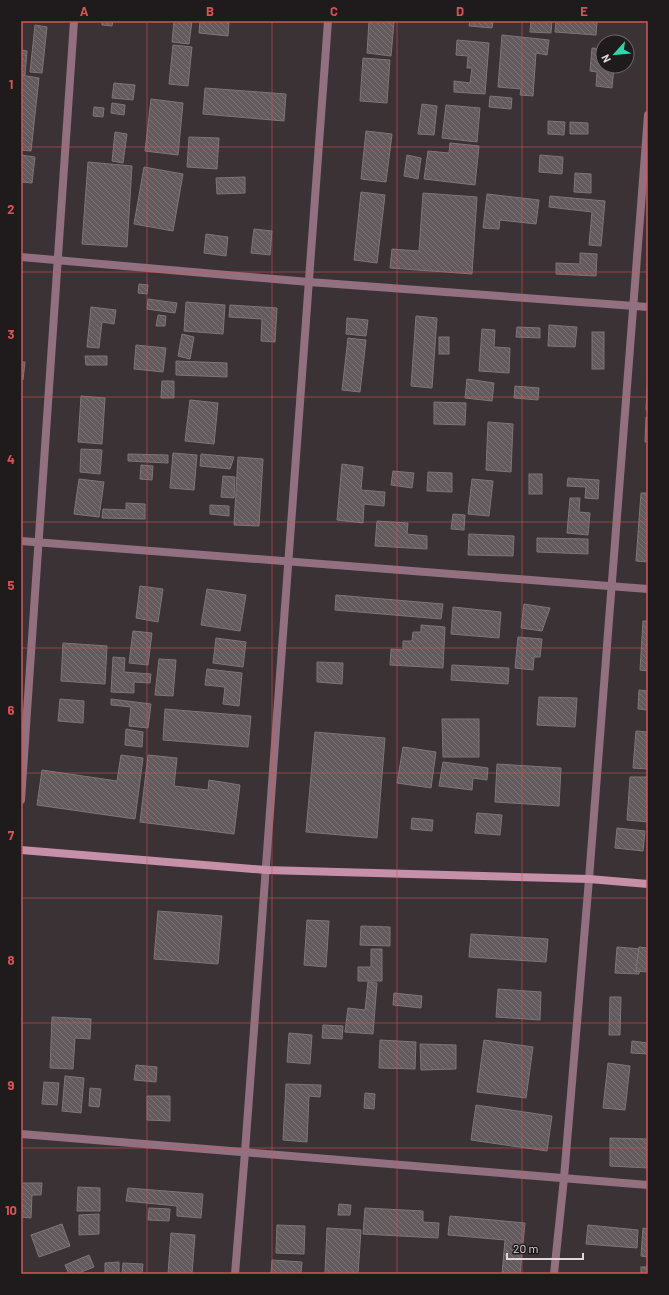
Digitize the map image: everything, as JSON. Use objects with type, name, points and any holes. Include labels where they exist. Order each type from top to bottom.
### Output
[{"type":"street","points":[[21,800],[37,542],[74,21]]},
{"type":"street","points":[[235,1274],[328,21]]},
{"type":"street","points":[[554,1274],[564,1178],[590,879],[648,115]]},
{"type":"street","points":[[21,257],[308,282],[648,307]]},
{"type":"street","points":[[21,541],[648,589]]},
{"type":"street","points":[[21,850],[266,870],[590,879],[648,884]]},
{"type":"street","points":[[21,1134],[648,1185]]},
{"type":"building","points":[[102,21],[113,21],[112,26],[102,25]]},
{"type":"building","points":[[174,21],[192,21],[189,44],[172,42]]},
{"type":"building","points":[[200,21],[229,21],[228,36],[199,33]]},
{"type":"building","points":[[369,21],[394,22],[391,56],[367,53]]},
{"type":"building","points":[[470,21],[493,21],[492,28],[469,26]]},
{"type":"building","points":[[531,21],[552,21],[551,33],[530,32]]},
{"type":"building","points":[[556,21],[597,21],[595,35],[555,32]]},
{"type":"building","points":[[35,25],[47,27],[42,73],[30,72]]},
{"type":"building","points":[[502,35],[549,40],[547,55],[536,53],[533,96],[520,95],[521,89],[498,87]]},
{"type":"building","points":[[457,40],[489,43],[485,94],[454,92],[454,81],[470,83],[472,68],[467,68],[468,56],[456,55]]},
{"type":"building","points":[[173,45],[192,47],[188,86],[169,84]]},
{"type":"building","points":[[592,48],[595,48],[595,72],[590,71]]},
{"type":"building","points":[[21,50],[27,51],[25,75],[21,74]]},
{"type":"building","points":[[363,58],[390,60],[387,103],[360,101]]},
{"type":"building","points":[[597,74],[613,74],[612,88],[596,86]]},
{"type":"building","points":[[21,75],[39,78],[31,151],[21,150]]},
{"type":"building","points":[[114,83],[135,85],[133,100],[112,98]]},
{"type":"building","points":[[205,88],[286,94],[284,121],[203,114]]},
{"type":"building","points":[[490,96],[512,98],[511,109],[489,107]]},
{"type":"building","points":[[151,99],[183,103],[178,155],[145,151]]},
{"type":"building","points":[[112,103],[125,105],[124,115],[111,113]]},
{"type":"building","points":[[422,104],[437,106],[434,135],[418,134]]},
{"type":"building","points":[[446,105],[480,108],[477,142],[442,138]]},
{"type":"building","points":[[94,107],[104,108],[103,117],[93,116]]},
{"type":"building","points":[[548,121],[565,122],[564,135],[548,134]]},
{"type":"building","points":[[570,122],[588,123],[588,134],[570,134]]},
{"type":"building","points":[[366,131],[392,134],[386,182],[361,179]]},
{"type":"building","points":[[115,132],[127,134],[123,163],[112,161]]},
{"type":"building","points":[[189,137],[219,138],[217,169],[187,167]]},
{"type":"building","points":[[450,143],[479,146],[475,185],[424,179],[428,151],[449,153]]},
{"type":"building","points":[[21,155],[35,157],[32,183],[21,182]]},
{"type":"building","points":[[407,155],[421,158],[418,179],[404,176]]},
{"type":"building","points":[[540,155],[563,157],[562,174],[539,172]]},
{"type":"building","points":[[88,162],[132,166],[127,247],[82,244]]},
{"type":"building","points":[[144,167],[183,174],[173,231],[134,224]]},
{"type":"building","points":[[575,173],[591,174],[591,193],[574,192]]},
{"type":"building","points":[[245,177],[245,193],[217,194],[216,178]]},
{"type":"building","points":[[361,192],[385,195],[377,263],[354,260]]},
{"type":"building","points":[[423,193],[477,197],[472,274],[390,268],[392,249],[419,251]]},
{"type":"building","points":[[487,194],[539,200],[536,224],[500,220],[499,229],[483,228]]},
{"type":"building","points":[[550,196],[605,201],[601,246],[589,245],[592,212],[549,207]]},
{"type":"building","points":[[254,229],[272,231],[270,255],[251,253]]},
{"type":"building","points":[[206,234],[228,237],[226,256],[204,253]]},
{"type":"building","points":[[580,253],[597,254],[596,276],[556,274],[556,263],[580,264]]},
{"type":"building","points":[[139,284],[148,285],[147,294],[138,293]]},
{"type":"building","points":[[148,299],[177,303],[175,313],[147,309]]},
{"type":"building","points":[[186,302],[225,305],[223,334],[184,331]]},
{"type":"building","points":[[230,305],[277,308],[275,342],[261,341],[262,319],[229,317]]},
{"type":"building","points":[[91,307],[116,310],[114,324],[102,322],[99,348],[87,347]]},
{"type":"building","points":[[158,315],[166,316],[165,326],[156,326]]},
{"type":"building","points":[[416,316],[437,318],[432,388],[411,386]]},
{"type":"building","points":[[347,318],[368,320],[366,336],[346,334]]},
{"type":"building","points":[[549,325],[577,327],[575,347],[548,346]]},
{"type":"building","points":[[517,327],[540,328],[540,338],[516,337]]},
{"type":"building","points":[[482,329],[495,330],[494,347],[510,348],[509,373],[479,371]]},
{"type":"building","points":[[592,332],[604,332],[604,369],[592,369]]},
{"type":"building","points":[[182,334],[194,337],[190,359],[178,356]]},
{"type":"building","points":[[439,337],[449,337],[449,354],[439,354]]},
{"type":"building","points":[[348,338],[366,340],[360,392],[342,390]]},
{"type":"building","points":[[136,345],[166,348],[163,372],[134,369]]},
{"type":"building","points":[[85,356],[107,356],[107,365],[86,365]]},
{"type":"building","points":[[176,361],[227,363],[227,377],[176,375]]},
{"type":"building","points":[[21,362],[25,362],[23,380],[21,380]]},
{"type":"building","points":[[648,370],[648,411],[646,410]]},
{"type":"building","points":[[467,379],[494,383],[492,401],[465,398]]},
{"type":"building","points":[[162,381],[174,381],[174,398],[161,398]]},
{"type":"building","points":[[515,386],[539,388],[538,400],[514,398]]},
{"type":"building","points":[[81,396],[105,398],[102,444],[78,442]]},
{"type":"building","points":[[190,400],[218,403],[214,444],[185,441]]},
{"type":"building","points":[[434,402],[466,403],[465,425],[434,424]]},
{"type":"building","points":[[646,417],[648,417],[648,442],[645,442]]},
{"type":"building","points":[[488,422],[513,424],[511,472],[486,470]]},
{"type":"building","points":[[81,449],[102,450],[100,474],[80,472]]},
{"type":"building","points":[[173,453],[197,455],[194,490],[170,488]]},
{"type":"building","points":[[128,454],[168,455],[168,463],[128,461]]},
{"type":"building","points":[[201,454],[234,457],[230,469],[200,466]]},
{"type":"building","points":[[238,457],[263,459],[259,526],[234,525]]},
{"type":"building","points":[[342,464],[363,467],[361,490],[385,492],[384,506],[364,504],[363,523],[337,520]]},
{"type":"building","points":[[141,465],[153,466],[152,480],[140,479]]},
{"type":"building","points":[[393,471],[414,473],[412,488],[391,485]]},
{"type":"building","points":[[428,472],[452,473],[452,492],[427,491]]},
{"type":"building","points":[[529,474],[542,474],[542,494],[529,494]]},
{"type":"building","points":[[223,476],[235,477],[234,498],[221,497]]},
{"type":"building","points":[[568,478],[599,480],[598,499],[585,498],[586,487],[567,486]]},
{"type":"building","points":[[79,479],[104,482],[99,517],[74,514]]},
{"type":"building","points":[[472,479],[493,481],[489,516],[468,514]]},
{"type":"building","points":[[641,493],[648,493],[648,562],[636,561]]},
{"type":"building","points":[[570,498],[580,498],[579,512],[590,513],[588,535],[567,533]]},
{"type":"building","points":[[126,503],[145,504],[145,519],[102,518],[103,509],[126,510]]},
{"type":"building","points":[[210,505],[229,506],[229,516],[210,514]]},
{"type":"building","points":[[453,514],[465,515],[464,530],[451,529]]},
{"type":"building","points":[[377,521],[408,523],[407,534],[427,536],[427,549],[375,546]]},
{"type":"building","points":[[469,534],[514,536],[513,556],[468,555]]},
{"type":"building","points":[[537,538],[588,539],[588,554],[537,552]]},
{"type":"building","points":[[140,586],[163,589],[158,622],[136,618]]},
{"type":"building","points":[[207,589],[246,595],[240,631],[201,625]]},
{"type":"building","points":[[336,595],[443,604],[441,619],[335,610]]},
{"type":"building","points":[[524,604],[550,608],[542,631],[521,628]]},
{"type":"building","points":[[453,607],[501,612],[499,638],[451,634]]},
{"type":"building","points":[[643,621],[648,621],[648,671],[640,670]]},
{"type":"building","points":[[421,625],[445,627],[443,668],[390,665],[391,649],[403,650],[403,641],[412,641],[413,632],[421,632]]},
{"type":"building","points":[[133,631],[152,633],[148,665],[129,663]]},
{"type":"building","points":[[518,637],[542,639],[540,657],[534,657],[533,670],[515,668]]},
{"type":"building","points":[[216,638],[246,642],[243,667],[213,663]]},
{"type":"building","points":[[63,643],[107,646],[105,684],[61,681]]},
{"type":"building","points":[[113,657],[125,658],[124,672],[151,674],[150,683],[134,682],[134,693],[111,692]]},
{"type":"building","points":[[159,659],[176,660],[173,696],[155,695]]},
{"type":"building","points":[[317,662],[343,663],[342,684],[317,682]]},
{"type":"building","points":[[452,665],[509,668],[508,684],[451,680]]},
{"type":"building","points":[[207,669],[242,673],[239,706],[223,704],[225,687],[205,685]]},
{"type":"building","points":[[639,690],[648,691],[648,710],[638,709]]},
{"type":"building","points":[[539,697],[577,698],[575,727],[537,725]]},
{"type":"building","points":[[60,699],[84,701],[83,723],[58,721]]},
{"type":"building","points":[[111,699],[151,704],[148,728],[129,726],[131,707],[111,705]]},
{"type":"building","points":[[165,709],[251,716],[248,747],[163,740]]},
{"type":"building","points":[[442,719],[479,719],[479,757],[443,757]]},
{"type":"building","points":[[126,729],[143,732],[142,747],[125,745]]},
{"type":"building","points":[[636,731],[648,732],[648,769],[633,768]]},
{"type":"building","points":[[315,732],[385,738],[377,838],[306,832]]},
{"type":"building","points":[[403,747],[436,752],[431,788],[397,783]]},
{"type":"building","points":[[121,755],[143,758],[135,819],[37,805],[42,770],[117,781]]},
{"type":"building","points":[[148,755],[177,758],[174,786],[208,790],[209,780],[240,785],[234,834],[140,822]]},
{"type":"building","points":[[443,762],[488,768],[487,780],[473,778],[472,790],[439,786]]},
{"type":"building","points":[[497,764],[561,768],[559,806],[495,802]]},
{"type":"building","points":[[630,777],[648,777],[648,822],[627,820]]},
{"type":"building","points":[[477,813],[502,815],[500,835],[475,833]]},
{"type":"building","points":[[412,818],[433,820],[432,831],[411,829]]},
{"type":"building","points":[[617,828],[645,831],[643,851],[615,848]]},
{"type":"building","points":[[158,911],[222,916],[218,964],[154,959]]},
{"type":"building","points":[[307,920],[329,921],[326,967],[304,965]]},
{"type":"building","points":[[361,926],[390,927],[390,946],[360,945]]},
{"type":"building","points":[[471,934],[548,939],[546,962],[469,957]]},
{"type":"building","points":[[617,947],[641,949],[639,974],[615,973]]},
{"type":"building","points":[[639,947],[648,948],[648,972],[636,971]]},
{"type":"building","points":[[371,949],[382,949],[382,981],[358,981],[358,967],[371,967]]},
{"type":"building","points":[[368,982],[377,983],[373,1034],[345,1032],[348,1008],[365,1010]]},
{"type":"building","points":[[498,989],[541,992],[540,1020],[496,1017]]},
{"type":"building","points":[[394,993],[422,996],[421,1008],[393,1005]]},
{"type":"building","points":[[610,997],[621,997],[620,1035],[609,1035]]},
{"type":"building","points":[[52,1017],[91,1019],[90,1039],[75,1038],[73,1069],[50,1068]]},
{"type":"building","points":[[323,1025],[343,1026],[342,1039],[322,1038]]},
{"type":"building","points":[[289,1033],[312,1035],[310,1064],[287,1062]]},
{"type":"building","points":[[380,1040],[416,1042],[415,1069],[379,1068]]},
{"type":"building","points":[[484,1040],[533,1047],[526,1098],[477,1092]]},
{"type":"building","points":[[632,1041],[648,1043],[648,1054],[631,1053]]},
{"type":"building","points":[[420,1044],[456,1045],[456,1069],[421,1070]]},
{"type":"building","points":[[608,1063],[630,1066],[625,1110],[603,1108]]},
{"type":"building","points":[[136,1065],[157,1067],[156,1082],[134,1080]]},
{"type":"building","points":[[65,1076],[84,1078],[81,1113],[62,1111]]},
{"type":"building","points":[[44,1082],[59,1083],[57,1105],[42,1104]]},
{"type":"building","points":[[286,1084],[321,1085],[320,1097],[309,1096],[307,1142],[283,1140]]},
{"type":"building","points":[[90,1088],[101,1089],[99,1107],[89,1106]]},
{"type":"building","points":[[365,1093],[375,1094],[374,1109],[364,1108]]},
{"type":"building","points":[[147,1096],[170,1096],[170,1121],[147,1120]]},
{"type":"building","points":[[476,1105],[552,1116],[547,1151],[471,1140]]},
{"type":"building","points":[[610,1138],[648,1139],[648,1168],[610,1166]]},
{"type":"building","points":[[21,1183],[42,1183],[41,1195],[32,1195],[31,1218],[21,1217]]},
{"type":"building","points":[[78,1187],[100,1188],[100,1211],[77,1211]]},
{"type":"building","points":[[128,1188],[203,1194],[201,1218],[177,1216],[177,1206],[126,1201]]},
{"type":"building","points":[[339,1204],[351,1205],[350,1215],[338,1215]]},
{"type":"building","points":[[149,1208],[170,1209],[169,1221],[148,1220]]},
{"type":"building","points":[[365,1208],[423,1211],[423,1222],[439,1223],[438,1238],[363,1234]]},
{"type":"building","points":[[99,1214],[99,1234],[79,1235],[79,1215]]},
{"type":"building","points":[[450,1216],[525,1223],[520,1274],[502,1274],[505,1240],[448,1235]]},
{"type":"building","points":[[62,1224],[70,1246],[39,1257],[31,1235]]},
{"type":"building","points":[[277,1225],[305,1226],[304,1254],[276,1253]]},
{"type":"building","points":[[588,1225],[638,1230],[637,1248],[586,1244]]},
{"type":"building","points":[[327,1228],[361,1230],[358,1274],[325,1274]]},
{"type":"building","points":[[643,1228],[648,1229],[648,1257],[641,1256]]},
{"type":"building","points":[[171,1233],[195,1235],[192,1274],[168,1274]]},
{"type":"building","points":[[89,1255],[94,1267],[76,1274],[69,1274],[65,1265]]},
{"type":"building","points":[[272,1260],[302,1262],[301,1274],[271,1274]]},
{"type":"building","points":[[119,1262],[119,1274],[105,1274],[105,1263]]},
{"type":"building","points":[[123,1263],[143,1264],[142,1274],[122,1274]]},
{"type":"building","points":[[641,1267],[648,1267],[648,1274],[641,1274]]}]
